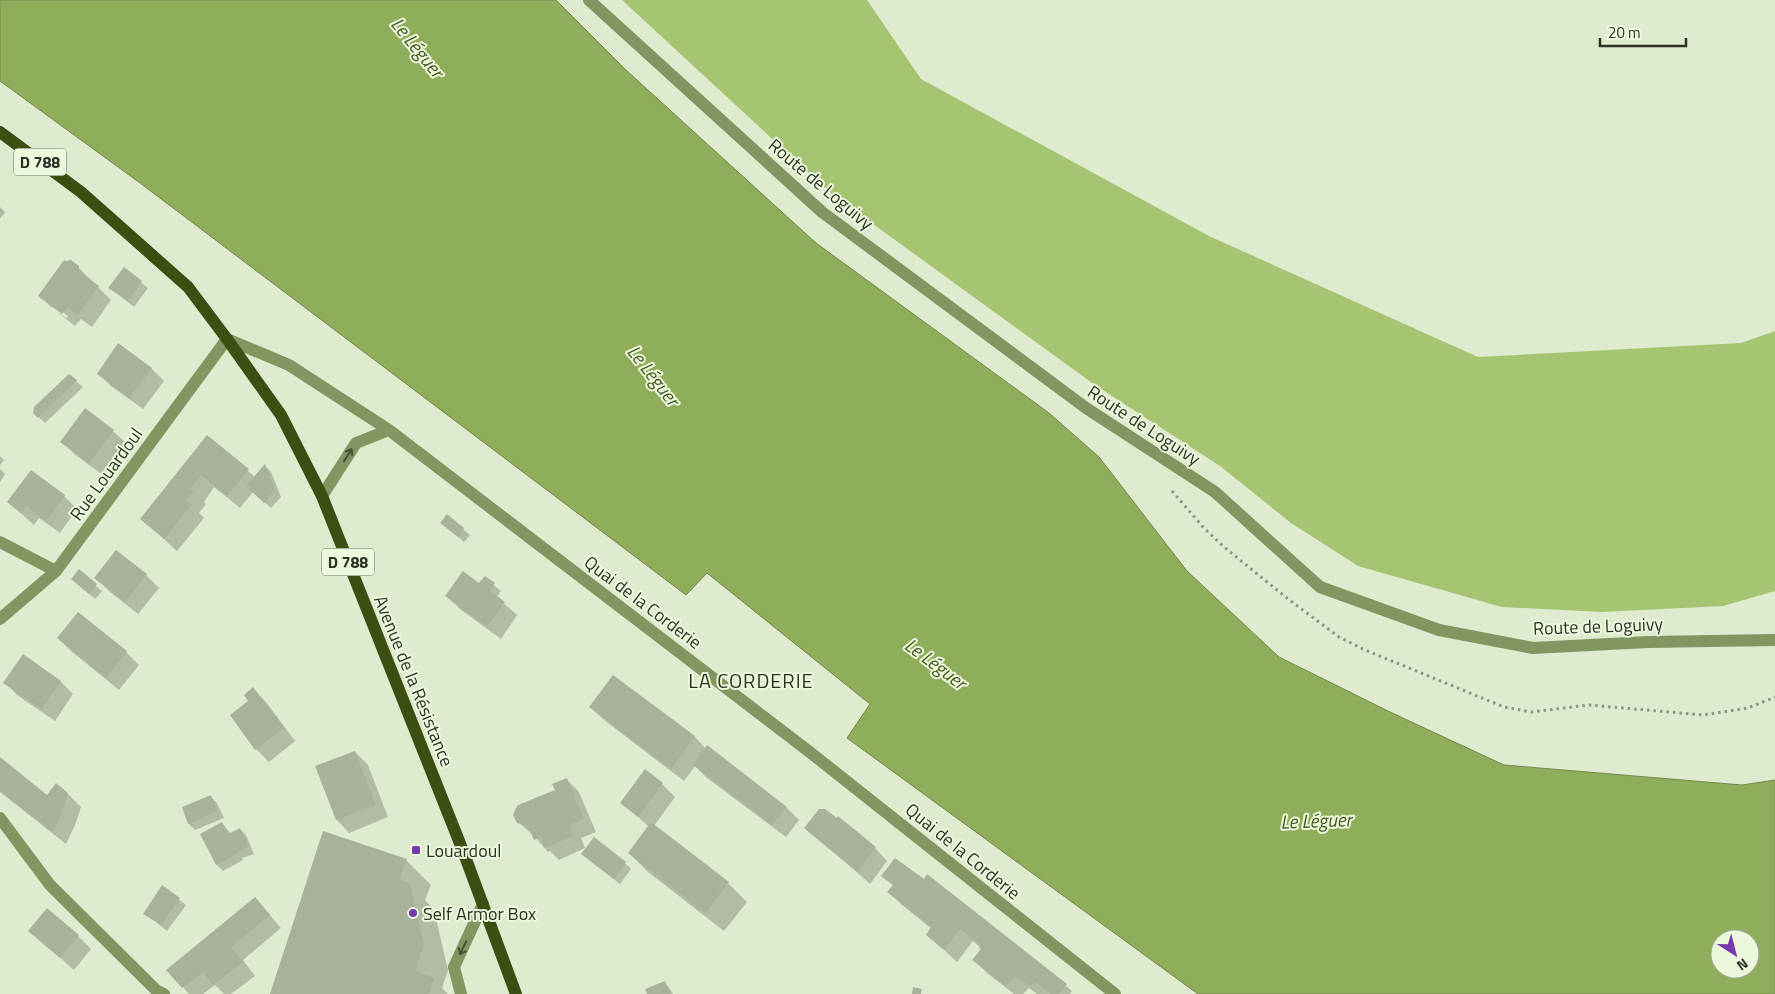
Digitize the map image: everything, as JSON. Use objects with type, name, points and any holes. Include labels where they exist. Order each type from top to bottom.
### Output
[{"type":"main road","name":"Avenue de la Résistance","points":[[0,132],[81,192],[188,287],[228,339],[281,416],[322,496],[484,904],[516,994]]},
{"type":"street","name":"Route de Loguivy","points":[[588,0],[822,212],[1086,408],[1215,492],[1320,586],[1439,630],[1533,648],[1648,642],[1775,640]]},
{"type":"street","name":"Quai de la Corderie","points":[[228,339],[289,365],[389,430],[811,753],[1115,994]]},
{"type":"street","name":"Rue Louardoul","points":[[0,619],[56,571],[228,339]]},
{"type":"street","points":[[322,496],[356,442],[389,430]]},
{"type":"street","points":[[0,542],[56,571]]},
{"type":"street","points":[[0,818],[50,885],[156,990],[164,994]]},
{"type":"street","points":[[461,994],[454,967],[484,904]]},
{"type":"shaded area","points":[[622,0],[867,0],[921,79],[1209,236],[1478,357],[1741,343],[1775,331],[1775,591],[1723,606],[1602,612],[1502,607],[1358,566],[1291,523],[1220,466],[1095,385],[833,195]]},
{"type":"water","name":"Le Léguer","points":[[0,0],[556,0],[626,70],[816,243],[1049,413],[1099,457],[1187,571],[1279,657],[1390,712],[1504,765],[1742,785],[1775,780],[1775,994],[1198,994],[847,738],[870,704],[707,573],[686,595],[140,183],[0,81]]},
{"type":"building","points":[[64,260],[71,260],[79,266],[79,271],[99,286],[78,315],[68,307],[62,314],[38,296]]},
{"type":"building","points":[[124,267],[142,281],[128,301],[108,288]]},
{"type":"building","points":[[118,343],[152,368],[129,398],[97,374]]},
{"type":"building","points":[[69,374],[77,380],[38,418],[33,413],[34,407]]},
{"type":"building","points":[[85,408],[114,430],[89,463],[60,442]]},
{"type":"building","points":[[207,435],[249,469],[227,496],[201,475],[191,488],[194,491],[186,500],[192,504],[164,539],[140,519]]},
{"type":"building","points":[[265,464],[275,490],[264,503],[246,486]]},
{"type":"building","points":[[31,470],[65,495],[46,521],[26,506],[21,513],[7,502]]},
{"type":"building","points":[[447,514],[464,528],[458,537],[440,523]]},
{"type":"building","points":[[116,550],[147,574],[125,602],[94,578]]},
{"type":"building","points":[[79,569],[97,584],[89,594],[71,579]]},
{"type":"building","points":[[463,571],[479,583],[485,576],[495,583],[490,591],[505,602],[487,627],[445,596]]},
{"type":"building","points":[[78,612],[127,651],[106,678],[57,638]]},
{"type":"building","points":[[23,654],[61,681],[42,709],[3,683]]},
{"type":"building","points":[[613,675],[695,736],[671,769],[589,707]]},
{"type":"building","points":[[253,687],[284,728],[255,750],[230,715],[248,701],[244,695]]},
{"type":"building","points":[[707,745],[787,807],[772,825],[693,765]]},
{"type":"building","points":[[355,751],[376,805],[336,820],[315,766]]},
{"type":"building","points":[[0,757],[47,795],[56,783],[68,793],[53,832],[0,791]]},
{"type":"building","points":[[645,769],[663,783],[638,817],[620,803]]},
{"type":"building","points":[[567,778],[584,819],[569,825],[573,836],[545,848],[541,837],[534,840],[528,826],[517,823],[513,815],[518,805],[555,790],[552,784]]},
{"type":"building","points":[[211,795],[218,811],[188,824],[182,807]]},
{"type":"building","points":[[819,809],[825,809],[837,818],[838,816],[876,847],[857,872],[804,828]]},
{"type":"building","points":[[222,822],[228,834],[240,828],[249,847],[216,865],[200,834]]},
{"type":"building","points":[[651,822],[729,882],[705,913],[628,853]]},
{"type":"building","points":[[323,831],[407,859],[399,879],[410,884],[424,945],[415,971],[434,978],[429,994],[270,994]]},
{"type":"building","points":[[594,837],[626,862],[614,879],[581,854]]},
{"type":"building","points":[[895,858],[924,879],[927,874],[1067,984],[1059,994],[1051,994],[1035,982],[1031,987],[1015,976],[1006,986],[972,960],[981,949],[979,948],[981,945],[960,929],[944,950],[926,935],[931,927],[887,892],[893,885],[881,876]]},
{"type":"building","points":[[162,885],[180,898],[161,925],[143,914]]},
{"type":"building","points":[[255,897],[270,915],[231,947],[243,962],[213,985],[203,972],[182,988],[166,970]]},
{"type":"building","points":[[47,908],[79,935],[60,958],[28,931]]},
{"type":"building","points":[[665,981],[670,994],[647,994],[645,989]]},
{"type":"building","points":[[913,987],[922,989],[921,994],[912,994]]},
{"type":"place","name":"Louardoul","points":[[416,850]]},
{"type":"place","name":"Self Armor Box","points":[[413,913]]},
{"type":"district","name":"LA CORDERIE","points":[[751,680]]}]
